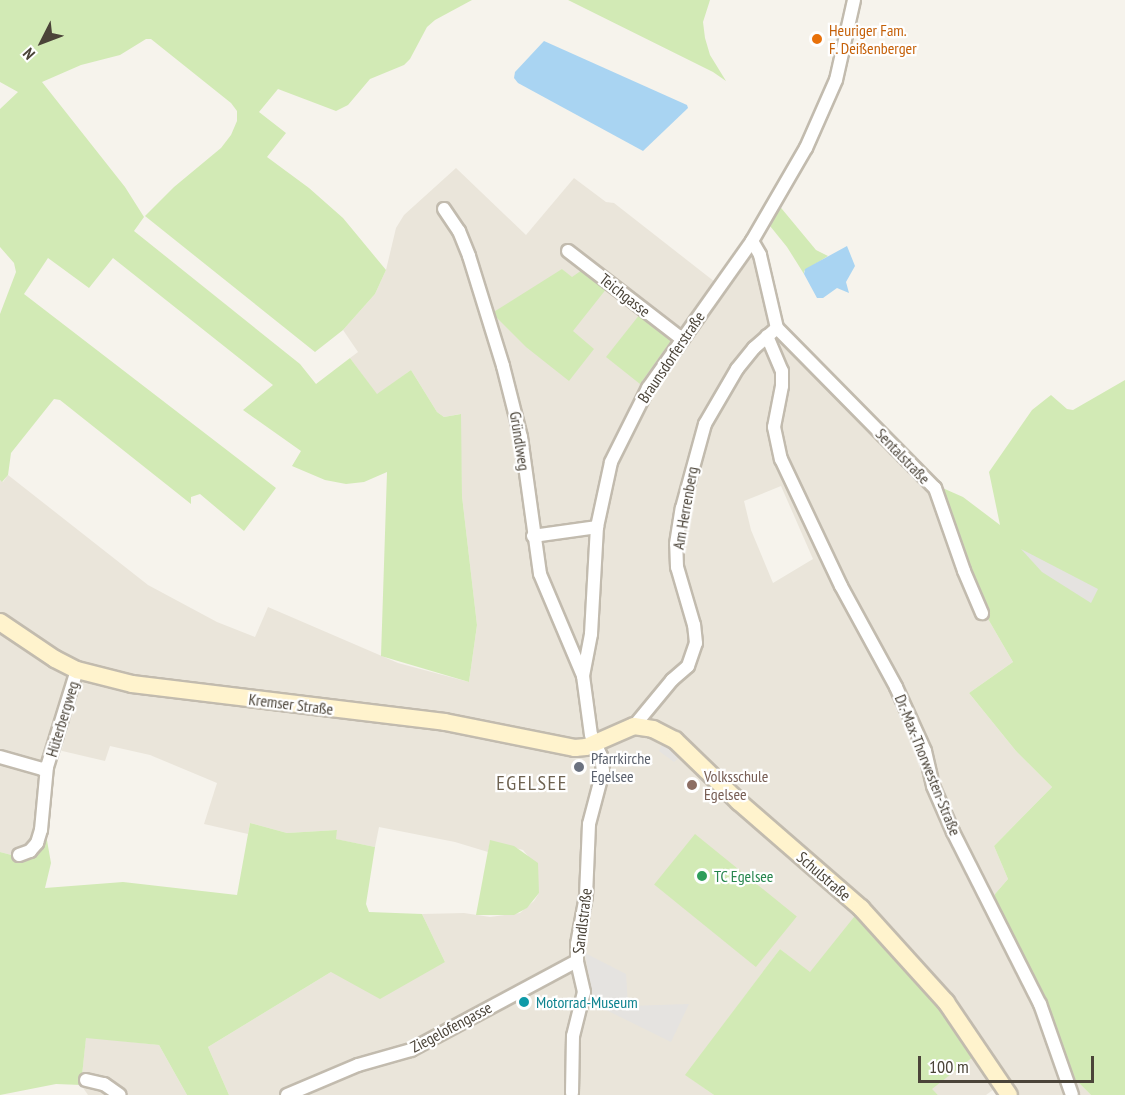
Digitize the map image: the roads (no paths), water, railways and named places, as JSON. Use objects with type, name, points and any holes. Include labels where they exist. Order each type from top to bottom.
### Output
[{"type":"street","name":"Braunsdorferstraße","points":[[594,743],[587,716],[582,676],[591,634],[597,527],[615,453],[648,387],[753,241],[806,148],[829,100],[854,0]]},
{"type":"street","name":"Gründlweg","points":[[444,209],[459,231],[469,256],[517,413],[540,574],[582,676]]},
{"type":"street","name":"Dr.-Max-Thorwesten-Straße","points":[[753,241],[760,255],[772,332],[782,371],[774,428],[781,459],[841,586],[897,687],[925,751],[933,786],[953,832],[1041,1004],[1072,1095]]},
{"type":"street","name":"Teichgasse","points":[[568,251],[681,339]]},
{"type":"street","name":"Sentalstraße","points":[[772,332],[935,488],[964,571],[982,613]]},
{"type":"street","name":"Am Herrenberg","points":[[634,726],[672,680],[688,666],[696,643],[694,625],[677,567],[676,544],[682,508],[705,424],[737,369],[772,332]]},
{"type":"street","points":[[533,536],[597,527]]},
{"type":"street","name":"Kremser Straße","points":[[2,628],[55,659],[111,680],[164,689],[446,722],[562,747],[575,748],[594,743]]},
{"type":"street","name":"Hüterbergweg","points":[[19,855],[30,851],[37,843],[44,808],[47,767],[77,669]]},
{"type":"street","points":[[594,743],[634,726]]},
{"type":"street","name":"Schulstraße","points":[[634,726],[654,729],[675,740],[739,802],[861,908],[946,1002],[1009,1095]]},
{"type":"street","name":"Sandlstraße","points":[[573,1094],[573,1036],[584,992],[577,961],[577,944],[586,896],[589,824],[603,771],[601,756],[594,743]]},
{"type":"street","name":"Hüterbergweg","points":[[0,758],[42,770],[47,767]]},
{"type":"street","name":"Ziegelofengasse","points":[[287,1095],[358,1065],[411,1050],[577,961]]},
{"type":"street","points":[[86,1080],[104,1084],[120,1095]]},
{"type":"water","points":[[544,41],[687,105],[688,108],[643,151],[518,83],[514,78],[515,72]]},
{"type":"water","points":[[847,246],[855,266],[846,282],[849,293],[837,288],[823,298],[817,298],[804,274],[805,269]]},
{"type":"place","name":"Heuriger Fam. F. Deißenberger","points":[[817,39]]},
{"type":"place","name":"Pfarrkirche Egelsee","points":[[579,767]]},
{"type":"place","name":"Volksschule Egelsee","points":[[692,785]]},
{"type":"place","name":"TC Egelsee","points":[[702,876]]},
{"type":"place","name":"Motorrad-Museum","points":[[524,1002]]},
{"type":"district","name":"EGELSEE","points":[[532,783]]}]
